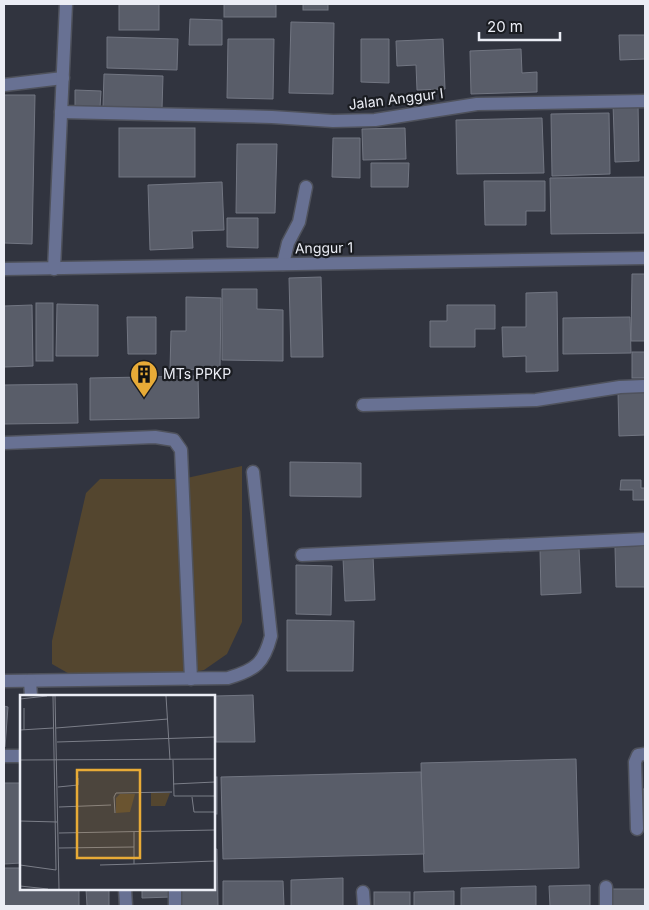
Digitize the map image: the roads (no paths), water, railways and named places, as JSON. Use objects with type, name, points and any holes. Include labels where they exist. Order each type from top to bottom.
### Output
[{"type":"street","points":[[54,269],[66,4]]},
{"type":"street","points":[[4,85],[63,78]]},
{"type":"street","name":"Jalan Anggur I","points":[[61,112],[272,117],[333,121],[374,120],[476,104],[645,102]]},
{"type":"street","points":[[283,264],[288,243],[299,222],[306,186]]},
{"type":"street","name":"Anggur 1","points":[[4,269],[645,258]]},
{"type":"street","points":[[363,405],[536,400],[620,387],[645,386]]},
{"type":"street","points":[[4,443],[155,437],[174,440],[182,450],[191,679]]},
{"type":"street","points":[[4,681],[228,678],[242,674],[259,665],[266,654],[271,636],[253,472]]},
{"type":"street","points":[[302,555],[645,539]]},
{"type":"street","points":[[30,681],[31,695]]},
{"type":"street","points":[[637,829],[635,762],[638,755],[645,754]]},
{"type":"street","points":[[4,756],[20,756]]},
{"type":"street","points":[[606,887],[606,906]]},
{"type":"street","points":[[125,890],[126,906]]},
{"type":"street","points":[[175,890],[175,906]]},
{"type":"street","points":[[363,892],[364,906]]},
{"type":"place","name":"MTs PPKP","points":[[144,398]]}]
